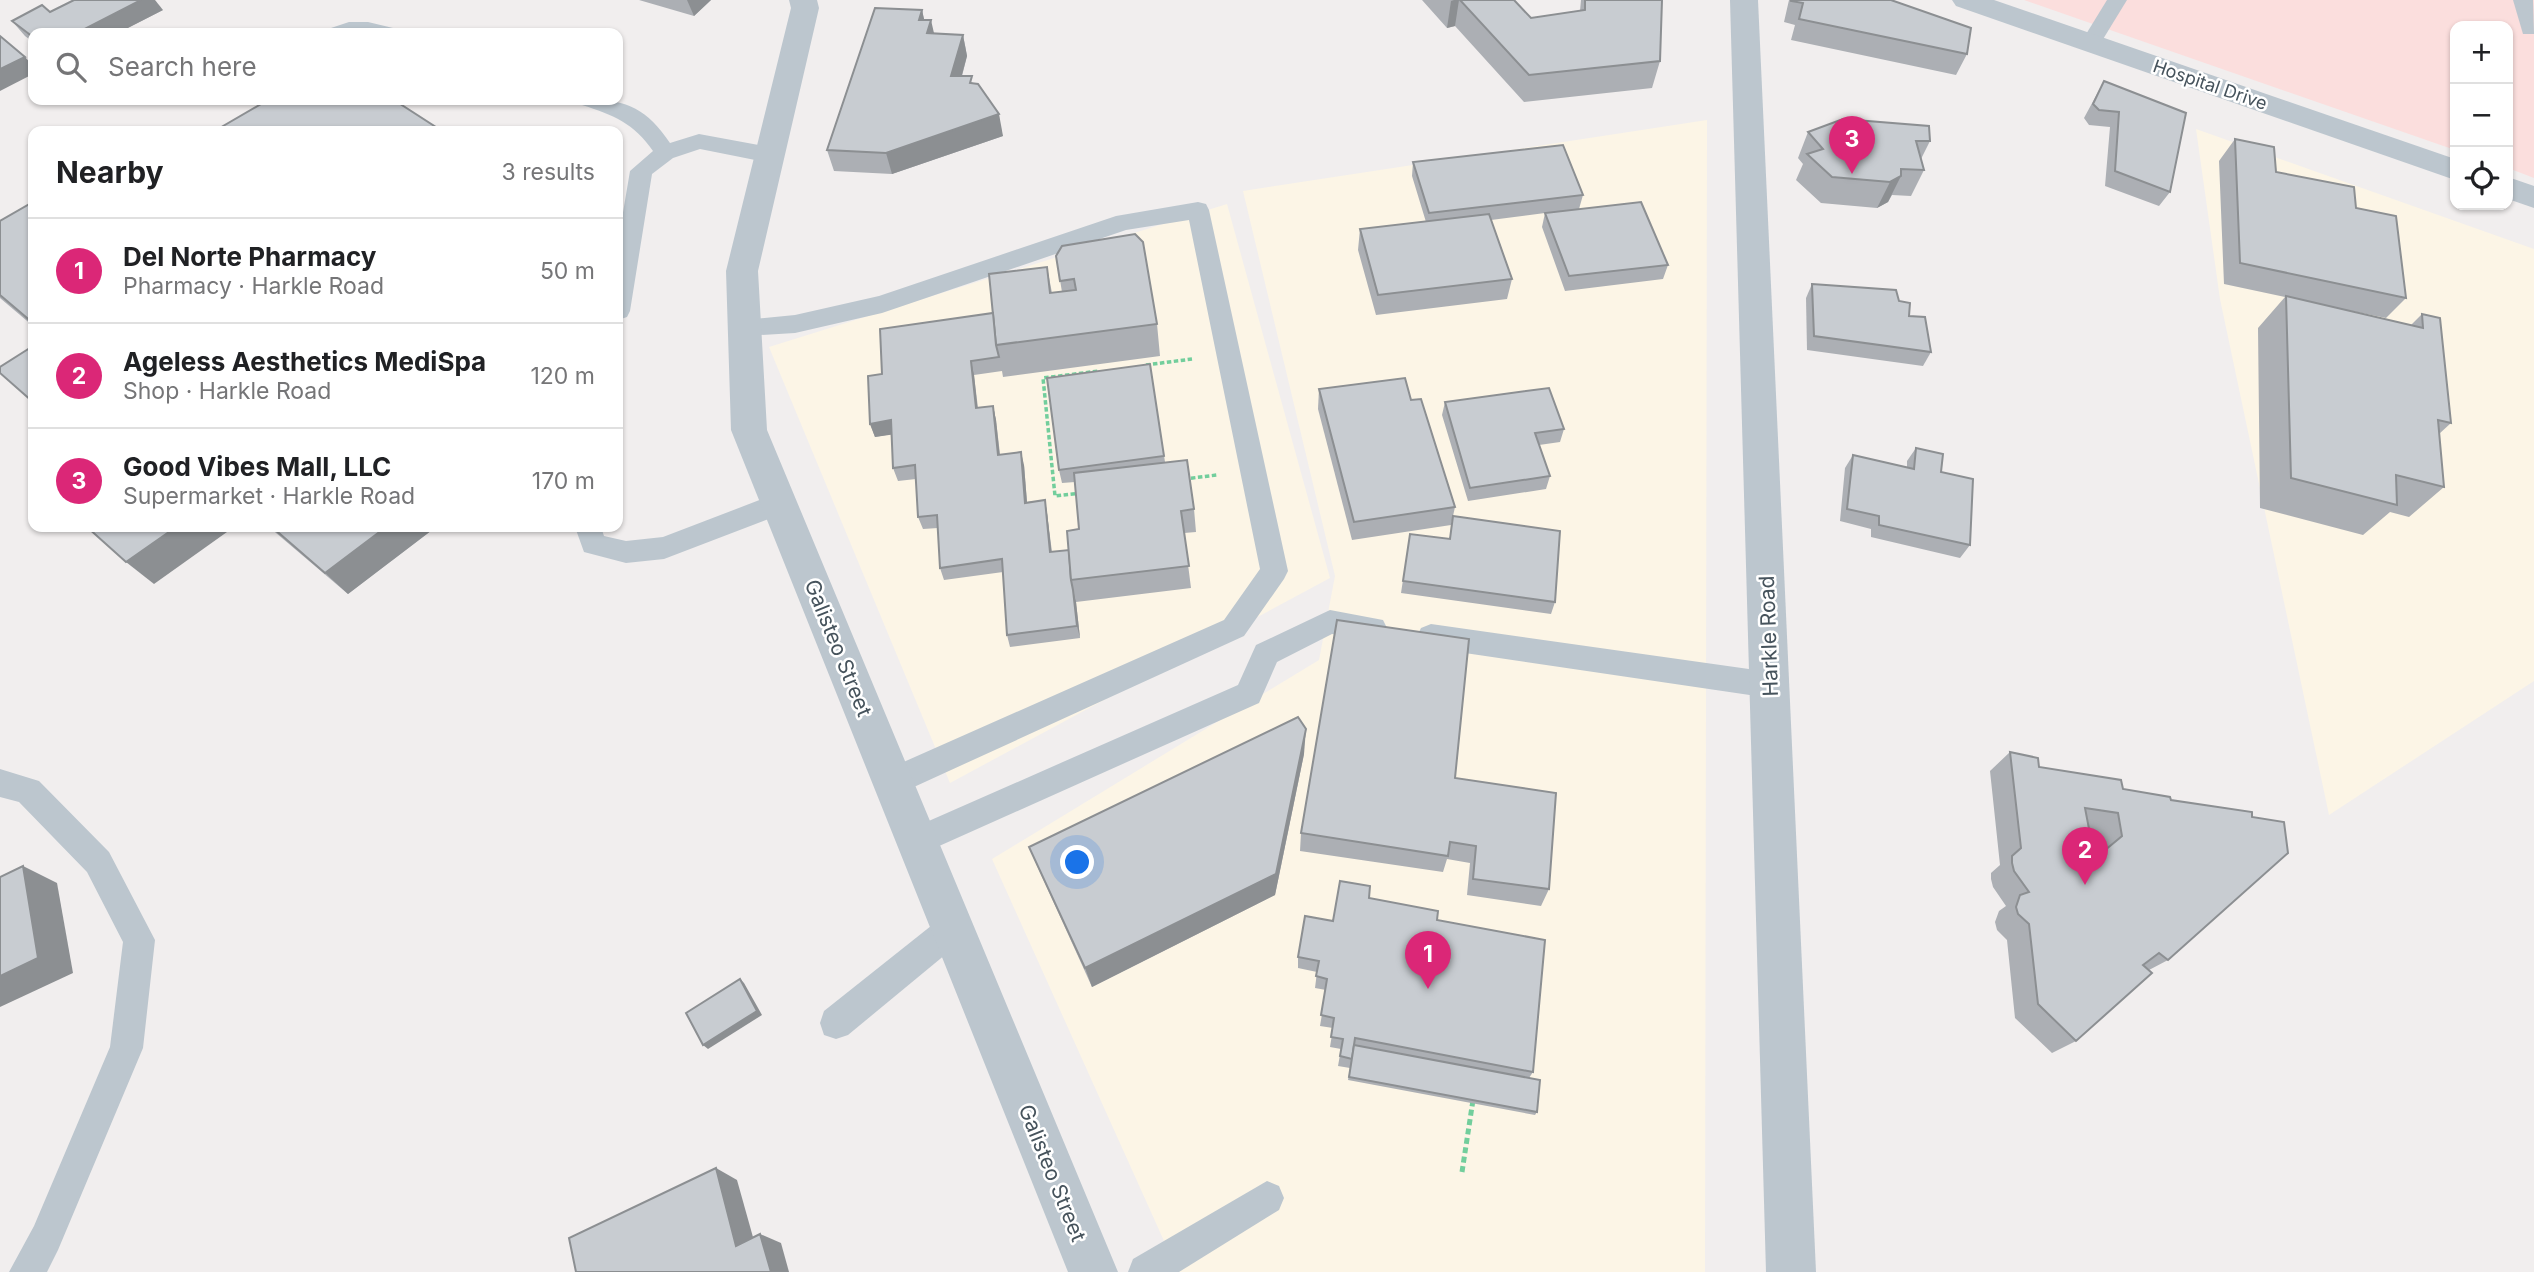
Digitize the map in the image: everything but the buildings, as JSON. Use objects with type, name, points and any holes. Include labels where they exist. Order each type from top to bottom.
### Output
[{"type":"street","name":"Galisteo Street","points":[[803,0],[805,8],[742,271],[749,430],[1093,1272]]},
{"type":"street","name":"Harkle Road","points":[[1744,0],[1791,1272]]},
{"type":"street","name":"Hospital Drive","points":[[1966,0],[2450,168]]},
{"type":"street","points":[[2513,190],[2534,197]]},
{"type":"lane","points":[[2090,44],[2117,0]]},
{"type":"lane","points":[[2523,0],[2530,29]]},
{"type":"lane","points":[[606,105],[637,115],[665,153]]},
{"type":"lane","points":[[623,281],[641,171],[665,153],[699,141],[770,155]]},
{"type":"lane","points":[[744,327],[795,324],[882,303],[1124,222],[1198,210],[1274,571],[1234,628],[892,782]]},
{"type":"lane","points":[[590,532],[594,544],[626,552],[664,548],[778,504]]},
{"type":"lane","points":[[917,841],[1249,694],[1266,653],[1331,622],[1770,685]]},
{"type":"lane","points":[[0,783],[28,791],[98,862],[139,940],[126,1048],[46,1238],[27,1272]]},
{"type":"lane","points":[[836,1023],[952,929]]},
{"type":"lane","points":[[1146,1272],[1267,1198]]},
{"type":"path","points":[[1136,366],[1228,355]]},
{"type":"path","points":[[1095,491],[1055,496],[1043,378],[1109,370]]},
{"type":"path","points":[[1174,481],[1252,470]]},
{"type":"path","points":[[1462,1172],[1474,1093]]},
{"type":"shaded area","points":[[2024,0],[2534,0],[2534,178],[2513,170],[2513,21],[2450,21],[2450,148]]},
{"type":"shaded area","points":[[1707,120],[1705,1272],[1178,1272],[992,859],[1319,660],[1335,576],[1243,191]]},
{"type":"shaded area","points":[[2196,129],[2534,249],[2534,681],[2329,815],[2220,299]]},
{"type":"shaded area","points":[[1227,204],[1330,578],[950,783],[769,347]]},
{"type":"place","name":"Good Vibes Mall, LLC","points":[[1852,174]]},
{"type":"place","name":"Ageless Aesthetics MediSpa","points":[[2085,885]]},
{"type":"place","name":"Del Norte Pharmacy","points":[[1428,989]]}]
